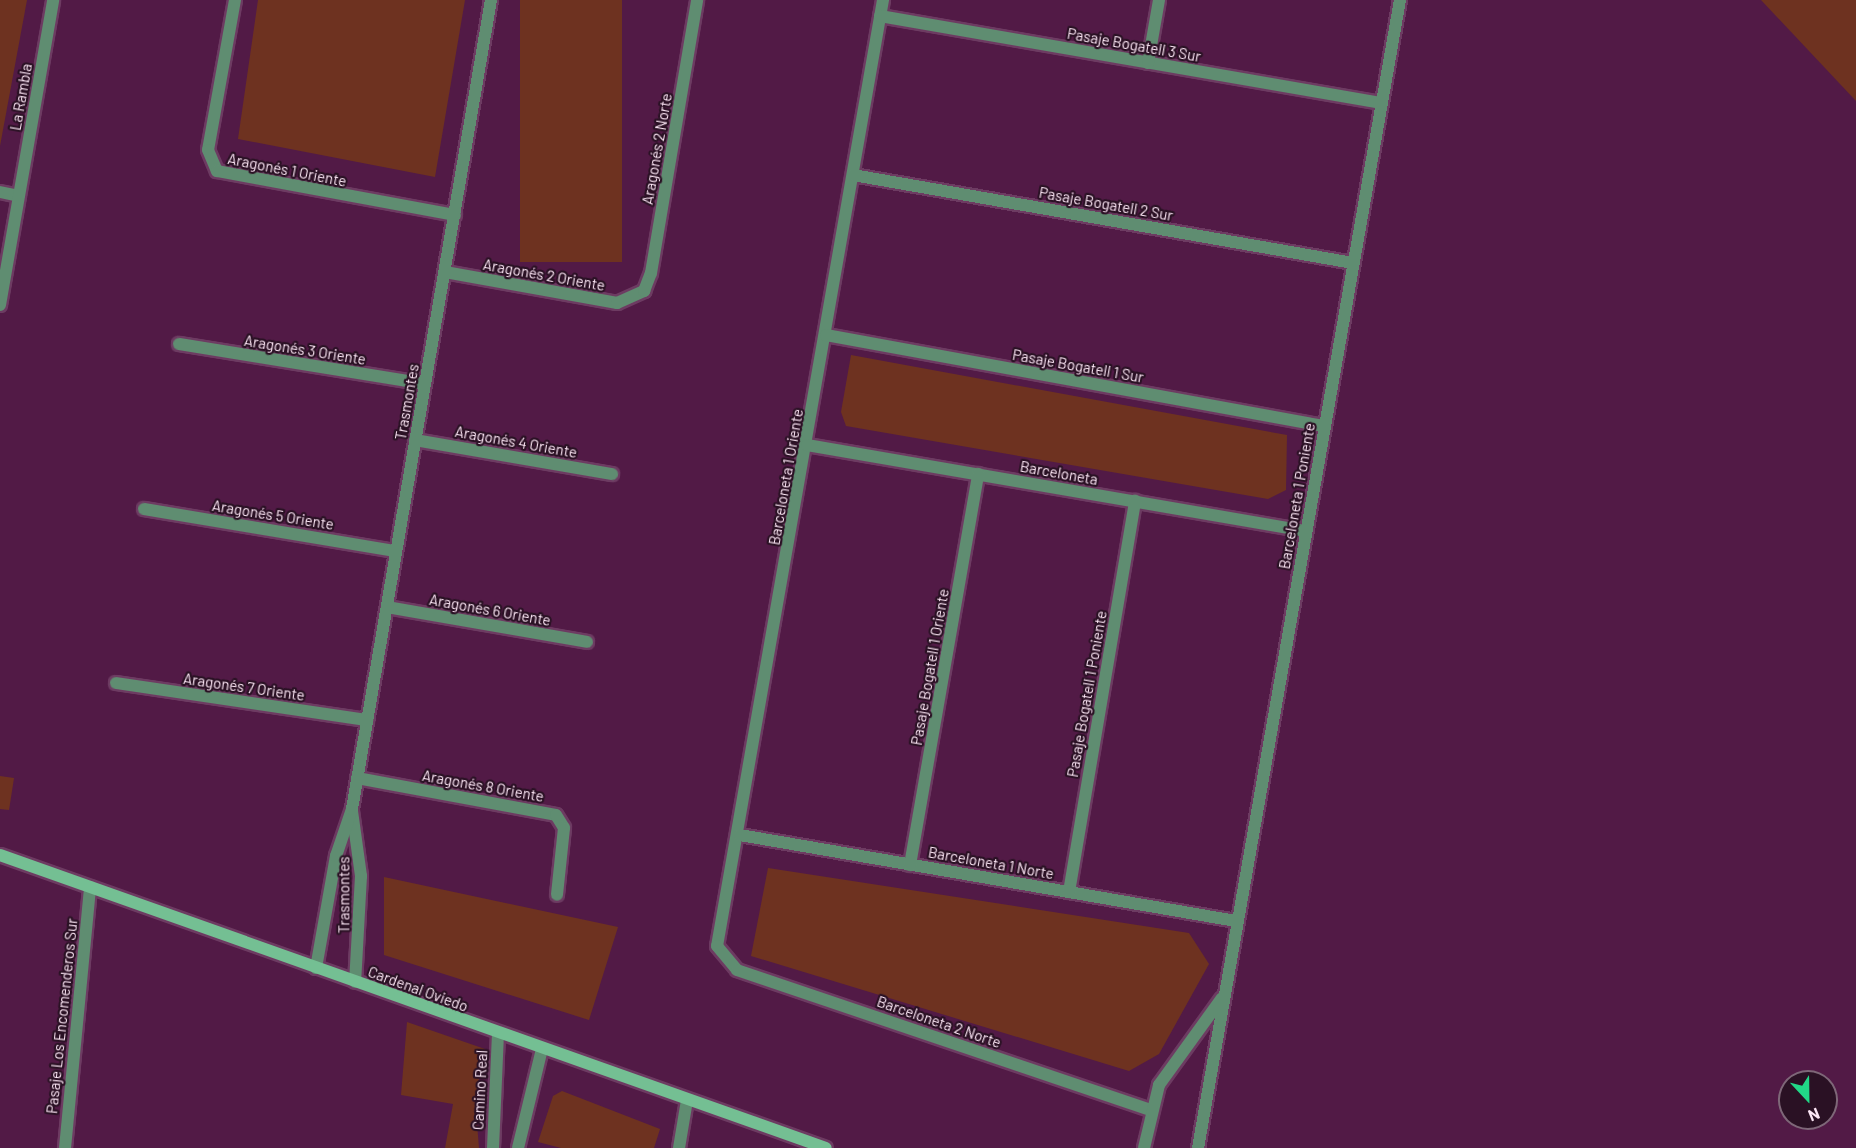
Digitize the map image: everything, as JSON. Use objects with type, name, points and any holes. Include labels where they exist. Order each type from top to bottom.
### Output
[{"type":"street","name":"La Rambla","points":[[0,305],[53,0]]},
{"type":"street","name":"Aragonés 1 Oriente","points":[[236,0],[208,150],[217,171],[454,215]]},
{"type":"street","name":"Trasmontes","points":[[316,968],[336,856],[352,809],[491,0]]},
{"type":"street","name":"Aragonés 2 Norte","points":[[636,297],[651,273],[697,0]]},
{"type":"street","name":"Barceloneta 1 Oriente","points":[[721,957],[718,934],[740,835],[883,0]]},
{"type":"street","points":[[1148,63],[1159,0]]},
{"type":"street","name":"Barceloneta 1 Poniente","points":[[1198,1148],[1236,921],[1400,0]]},
{"type":"street","name":"Pasaje Bogatell 3 Sur","points":[[880,16],[1382,104]]},
{"type":"street","name":"Pasaje Bogatell 2 Sur","points":[[853,175],[1353,263]]},
{"type":"street","points":[[0,192],[19,196]]},
{"type":"street","name":"Aragonés 2 Oriente","points":[[445,272],[617,303],[636,297]]},
{"type":"street","name":"Pasaje Bogatell 1 Sur","points":[[826,335],[1324,426]]},
{"type":"street","name":"Aragonés 3 Oriente","points":[[179,344],[425,384]]},
{"type":"street","name":"Aragonés 4 Oriente","points":[[415,440],[612,474]]},
{"type":"street","name":"Barceloneta","points":[[807,445],[1305,531]]},
{"type":"street","name":"Pasaje Bogatell 1 Oriente","points":[[910,865],[978,474]]},
{"type":"street","name":"Pasaje Bogatell 1 Poniente","points":[[1069,892],[1135,501]]},
{"type":"street","name":"Aragonés 5 Oriente","points":[[144,509],[396,551]]},
{"type":"street","name":"Aragonés 6 Oriente","points":[[387,607],[587,642]]},
{"type":"street","name":"Aragonés 7 Oriente","points":[[116,683],[367,720]]},
{"type":"street","name":"Aragonés 8 Oriente","points":[[357,778],[556,816],[564,828],[557,896]]},
{"type":"street","name":"Trasmontes","points":[[352,809],[361,876],[355,982]]},
{"type":"street","name":"Barceloneta 1 Norte","points":[[740,835],[1236,921]]},
{"type":"street","name":"Cardenal Oviedo","points":[[0,855],[498,1034],[826,1148]]},
{"type":"street","name":"Pasaje Los Encomenderos Sur","points":[[64,1148],[90,887]]},
{"type":"street","name":"Barceloneta 2 Norte","points":[[721,957],[736,970],[1150,1110]]},
{"type":"street","name":"Barceloneta 1 Poniente","points":[[1144,1148],[1150,1110],[1175,1058],[1223,997]]},
{"type":"street","name":"Camino Real","points":[[492,1148],[498,1034]]},
{"type":"street","points":[[518,1148],[542,1049]]},
{"type":"street","points":[[679,1148],[687,1100]]},
{"type":"shaded area","points":[[0,0],[27,0],[0,146]]},
{"type":"shaded area","points":[[258,0],[465,0],[435,177],[238,139]]},
{"type":"shaded area","points":[[520,0],[622,0],[622,262],[520,262]]},
{"type":"shaded area","points":[[1761,0],[1856,0],[1856,101]]},
{"type":"shaded area","points":[[851,355],[1287,435],[1286,490],[1268,499],[846,426],[841,412]]},
{"type":"shaded area","points":[[0,776],[14,778],[9,810],[0,809]]},
{"type":"shaded area","points":[[768,868],[1189,933],[1209,964],[1159,1054],[1129,1071],[751,956]]},
{"type":"shaded area","points":[[384,877],[618,927],[589,1020],[384,955]]},
{"type":"shaded area","points":[[407,1022],[485,1049],[475,1099],[479,1148],[445,1148],[453,1104],[401,1095]]},
{"type":"shaded area","points":[[562,1091],[660,1129],[654,1148],[561,1148],[538,1142],[553,1096]]}]
